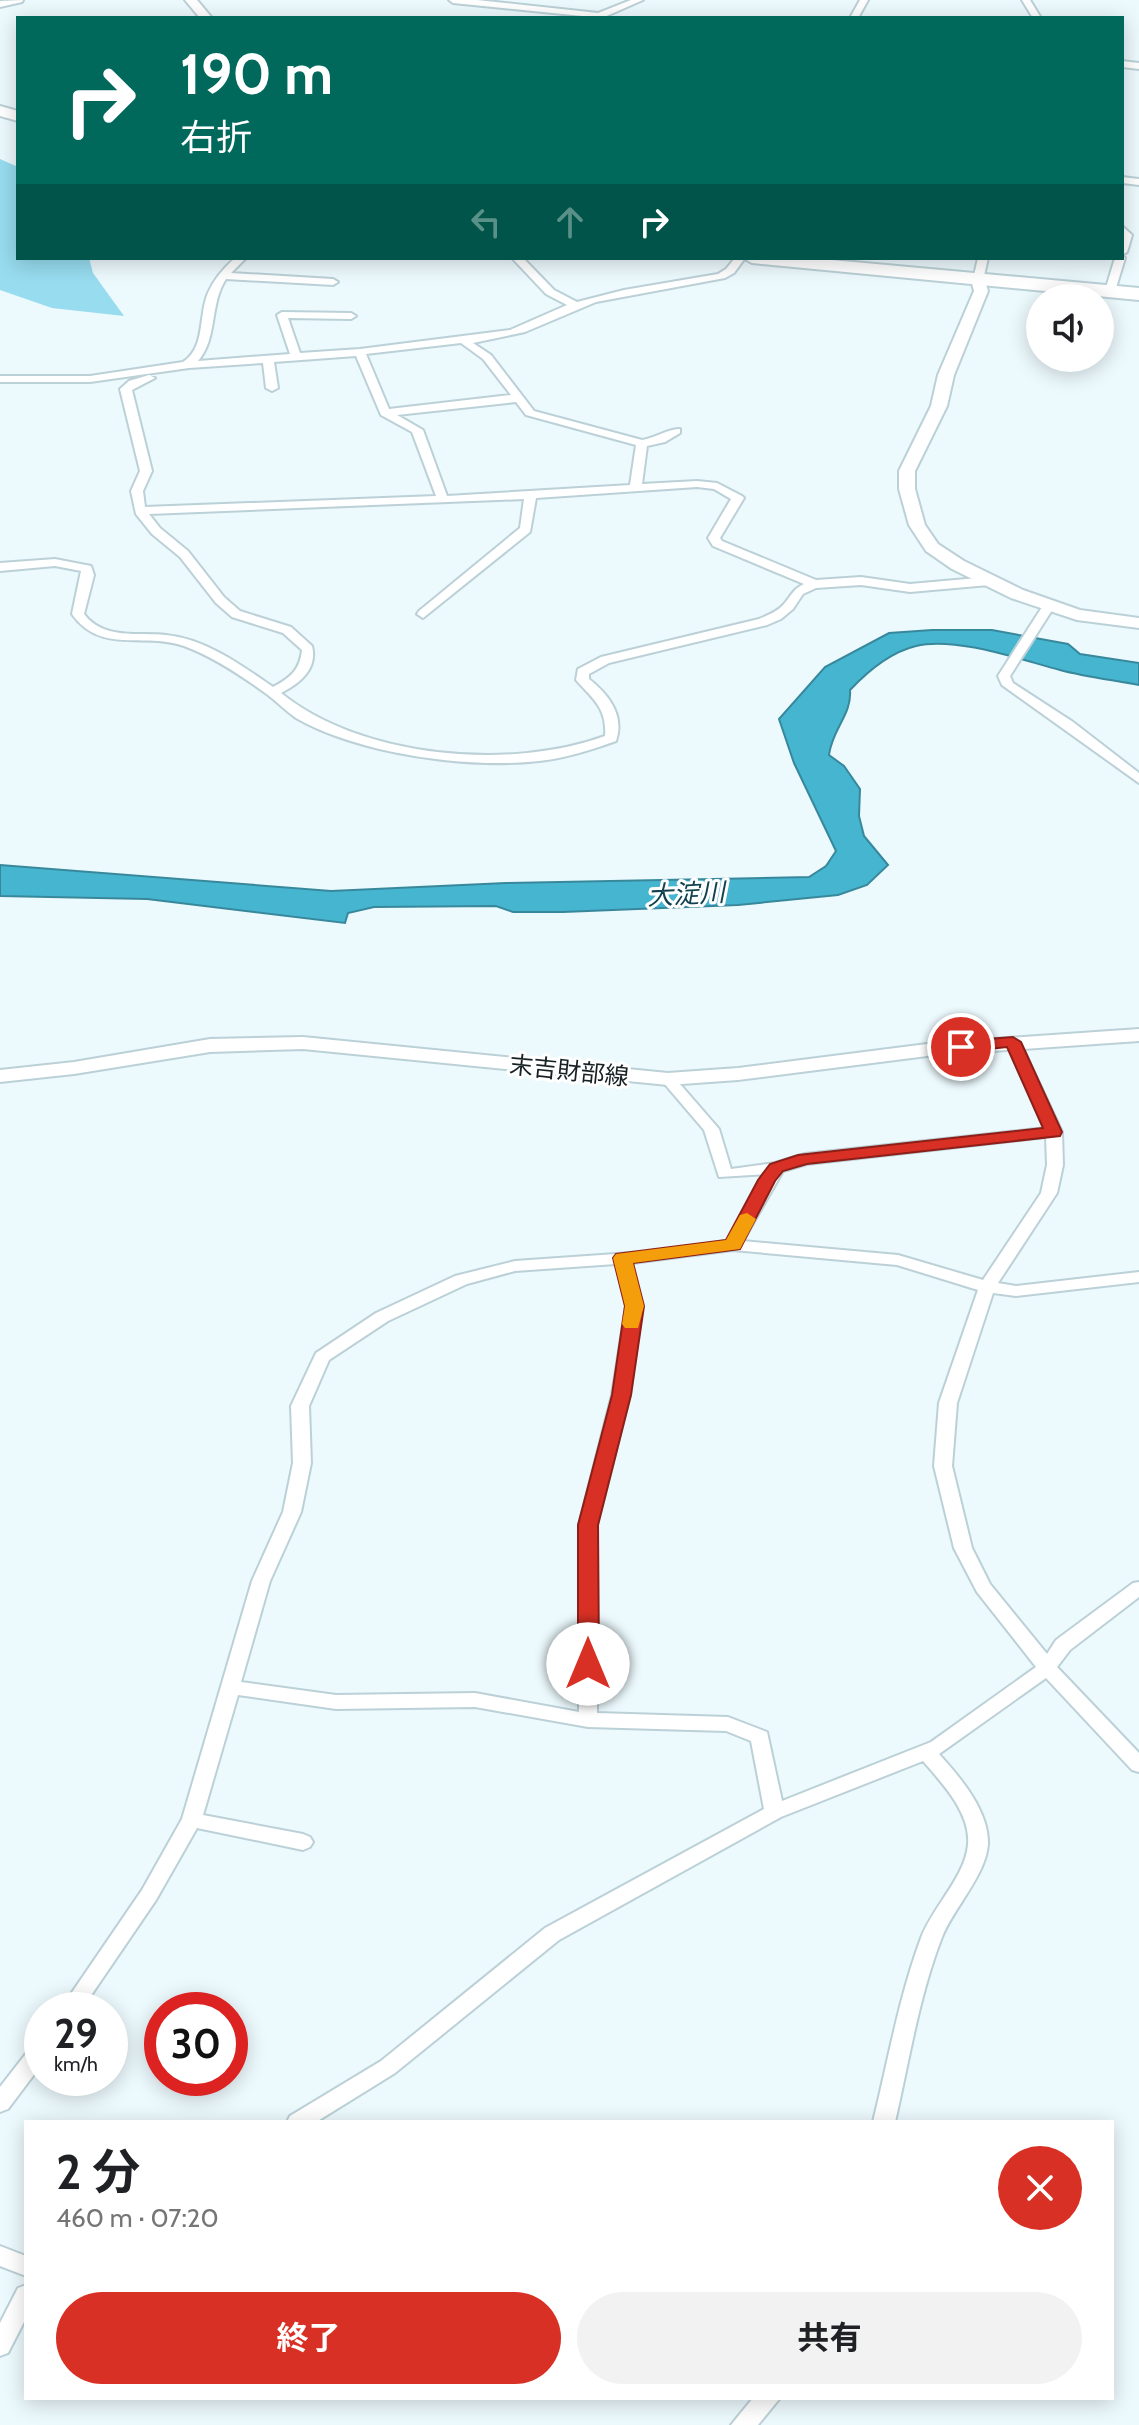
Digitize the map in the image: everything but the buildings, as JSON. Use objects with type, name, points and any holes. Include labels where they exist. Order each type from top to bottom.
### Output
[{"type":"highway","points":[[773,260],[1026,284]]},
{"type":"highway","points":[[1114,291],[1139,294]]},
{"type":"street","points":[[0,4],[19,0]]},
{"type":"street","points":[[191,0],[204,16]]},
{"type":"street","points":[[453,0],[587,16]]},
{"type":"street","points":[[598,16],[639,0]]},
{"type":"street","points":[[239,260],[212,295],[202,349],[187,366],[133,383],[126,389],[146,471],[137,491],[140,511],[236,614],[287,630],[308,649],[308,661],[303,673],[272,692]]},
{"type":"street","points":[[519,260],[550,292],[575,305]]},
{"type":"street","points":[[0,379],[90,379],[187,366],[473,339],[527,330],[575,305],[721,276],[738,260]]},
{"type":"street","points":[[983,260],[978,280],[981,291],[946,375],[939,406],[907,471],[907,489],[917,525],[932,547],[989,581],[1048,607],[1077,615],[1139,623]]},
{"type":"street","points":[[1112,284],[1119,260]]},
{"type":"street","points":[[224,276],[333,282]]},
{"type":"street","points":[[296,357],[282,315],[351,316]]},
{"type":"street","points":[[473,339],[466,343],[487,357],[530,413],[642,443],[661,440],[676,431]]},
{"type":"street","points":[[360,352],[385,413],[417,430],[443,500]]},
{"type":"street","points":[[268,359],[272,388]]},
{"type":"street","points":[[385,413],[518,398]]},
{"type":"street","points":[[635,490],[642,443]]},
{"type":"street","points":[[140,511],[443,500],[697,484],[717,486],[738,498],[714,538],[717,543],[814,584]]},
{"type":"street","points":[[423,614],[526,529],[531,494]]},
{"type":"street","points":[[0,567],[59,561],[87,569],[78,614],[82,622],[96,633],[162,636],[184,642],[228,662],[301,715],[355,738],[492,761],[553,756],[592,747],[611,738],[613,714],[602,695],[582,680],[583,672],[605,660],[763,622],[777,616],[799,591],[814,584],[861,581],[910,588],[989,581]]},
{"type":"street","points":[[1048,607],[1004,676],[1008,685],[1068,725],[1139,779]]},
{"type":"street","name":"末吉財部線","points":[[0,1076],[58,1072],[197,1047],[303,1043],[668,1079],[1013,1042],[1139,1035]]},
{"type":"street","points":[[1013,1042],[1054,1132],[1055,1165],[1049,1193],[987,1287],[948,1403],[943,1466],[963,1548],[983,1587],[1047,1668],[1139,1765]]},
{"type":"street","points":[[668,1079],[711,1129],[725,1174],[777,1168],[805,1159],[1054,1132]]},
{"type":"street","points":[[733,1245],[767,1180],[777,1168]]},
{"type":"street","points":[[82,1992],[149,1895],[192,1820],[261,1581],[292,1512],[302,1463],[300,1406],[322,1357],[382,1317],[461,1280],[515,1266],[733,1245],[898,1260],[987,1287],[1016,1291],[1139,1277]]},
{"type":"street","points":[[588,1720],[588,1525],[621,1395],[634,1306],[623,1258]]},
{"type":"street","points":[[301,2120],[388,2067],[552,1934],[774,1812],[926,1752],[1047,1668],[1063,1645],[1139,1588]]},
{"type":"street","points":[[230,1687],[336,1702],[475,1700],[588,1720],[728,1724],[760,1737],[774,1812]]},
{"type":"street","points":[[884,2120],[911,2007],[932,1936],[973,1863],[978,1844],[973,1817],[949,1778],[926,1752]]},
{"type":"street","points":[[192,1820],[303,1842]]},
{"type":"street","points":[[0,2103],[24,2072]]},
{"type":"street","points":[[0,2256],[24,2265]]},
{"type":"street","points":[[0,2346],[24,2299]]},
{"type":"street","points":[[743,2425],[766,2400]]},
{"type":"shaded area","points":[[0,159],[16,166],[16,260],[90,260],[93,273],[124,316],[52,308],[0,290]]},
{"type":"water","name":"大淀川","points":[[992,630],[1068,644],[1080,654],[1139,663],[1139,685],[1080,675],[988,650],[950,644],[916,646],[880,664],[850,690],[848,707],[829,755],[844,766],[860,789],[859,816],[864,836],[888,865],[867,885],[838,895],[738,905],[563,912],[513,912],[496,906],[374,907],[348,913],[345,923],[147,899],[0,896],[0,865],[331,891],[506,883],[809,877],[826,866],[836,851],[794,763],[779,719],[825,667],[889,633]]},
{"type":"slow traffic","points":[[632,1324],[634,1306],[623,1258],[733,1245],[747,1219]]},
{"type":"route","points":[[588,1664],[588,1525],[621,1395],[634,1306],[623,1258],[733,1245],[767,1180],[777,1168],[805,1159],[997,1141],[1054,1132],[1013,1042],[961,1047]]}]
